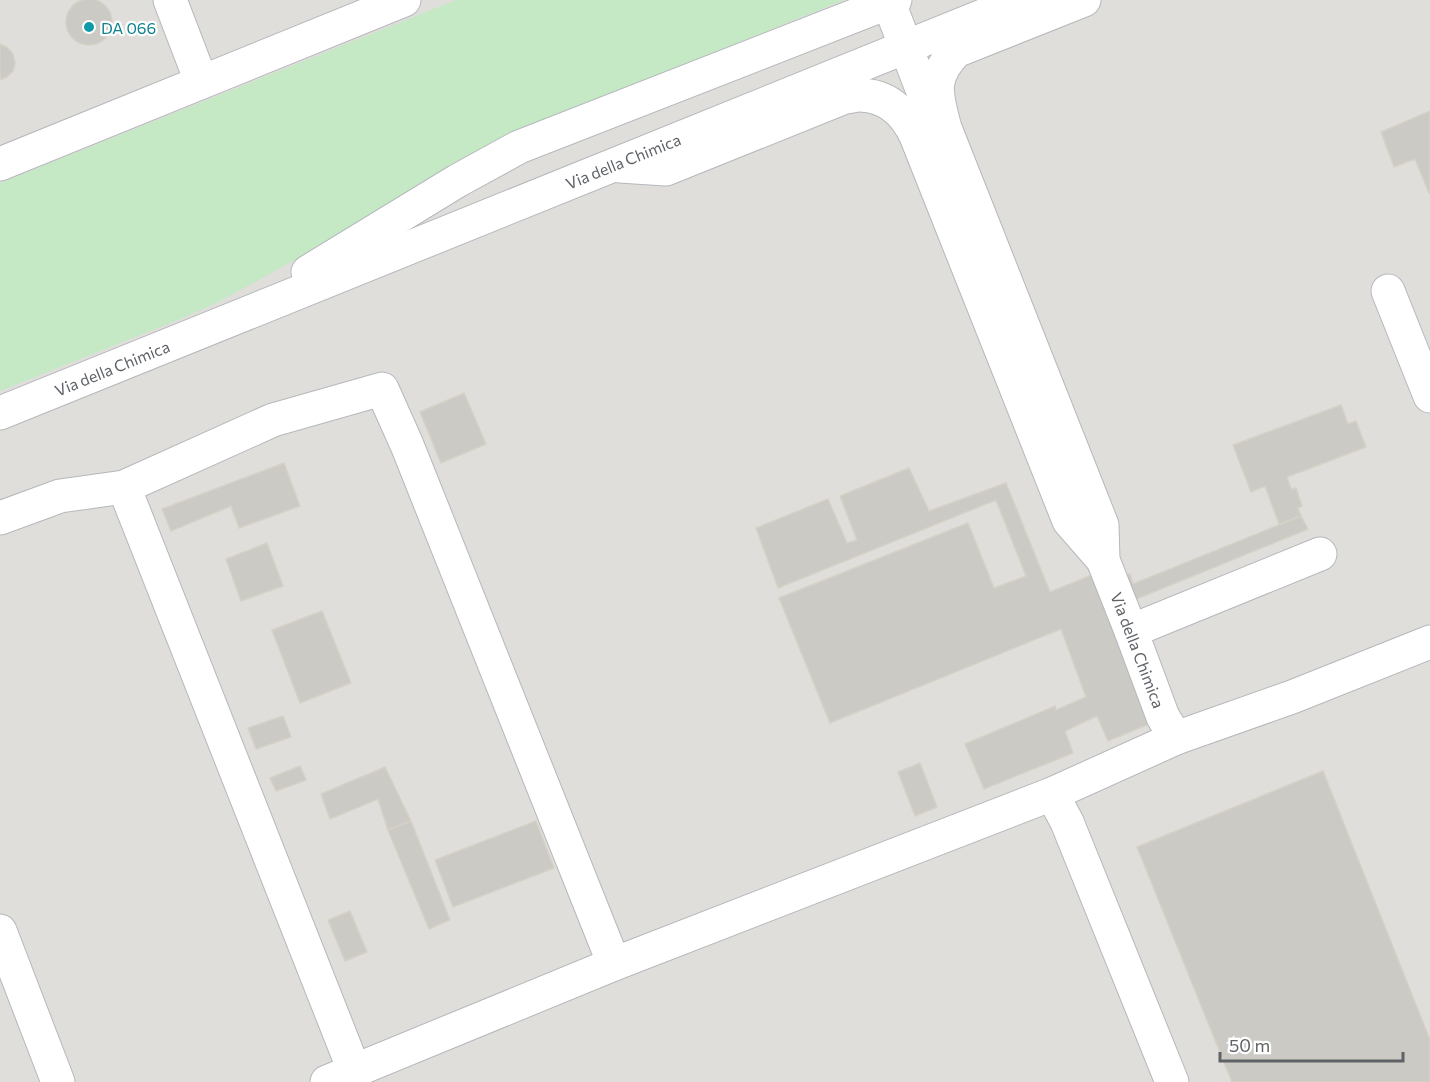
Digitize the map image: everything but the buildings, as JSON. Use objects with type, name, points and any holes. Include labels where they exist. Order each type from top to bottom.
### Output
[{"type":"lane","points":[[170,0],[201,81]]},
{"type":"lane","points":[[0,164],[404,0]]},
{"type":"lane","name":"Via della Chimica","points":[[0,413],[1022,0]]},
{"type":"lane","points":[[930,132],[939,104],[938,80],[948,59],[956,51],[1084,0]]},
{"type":"lane","points":[[886,4],[911,105],[930,132]]},
{"type":"lane","name":"Via della Chimica","points":[[224,322],[457,181],[519,147],[886,4]]},
{"type":"lane","points":[[612,165],[666,169],[845,97],[859,95],[888,102],[902,112],[911,124],[930,132]]},
{"type":"lane","name":"Via della Chimica","points":[[930,132],[1069,521],[1103,560],[1162,717],[1176,738]]},
{"type":"lane","points":[[1388,291],[1430,396]]},
{"type":"lane","points":[[0,518],[60,496],[124,487],[273,420],[382,389],[407,445],[614,964]]},
{"type":"lane","points":[[124,487],[341,1076],[614,964],[1052,794],[1176,738],[1292,698],[1430,642]]},
{"type":"lane","points":[[1131,631],[1320,554]]},
{"type":"lane","points":[[1052,794],[1067,822],[1172,1082]]},
{"type":"lane","points":[[0,931],[58,1082]]},
{"type":"shaded area","points":[[0,0],[1430,0],[1430,1082],[0,1082]]},
{"type":"green space","points":[[456,0],[844,0],[523,129],[218,302],[0,391],[0,183]]},
{"type":"place","name":"DA 066","points":[[89,27]]}]
